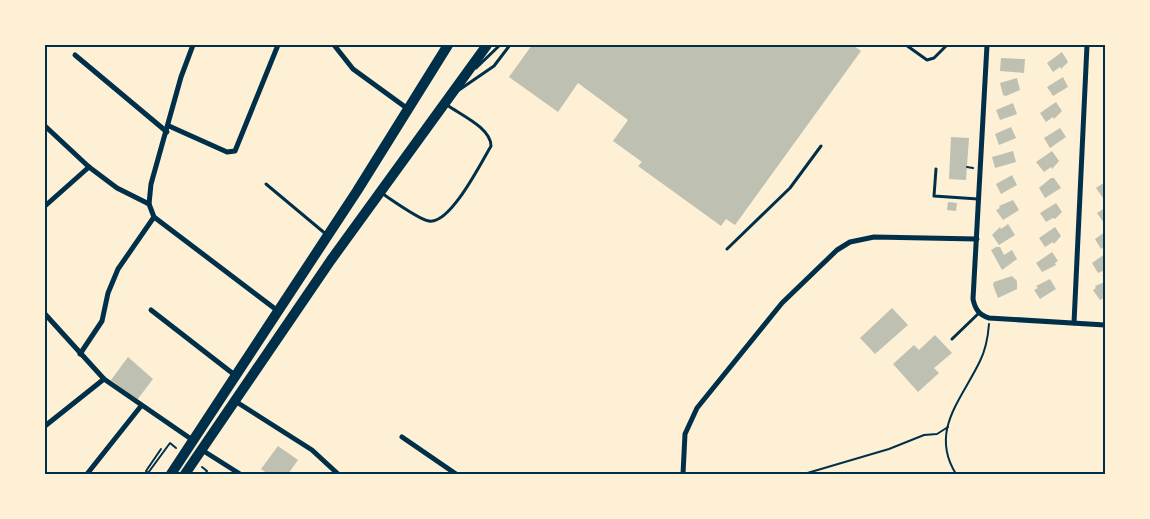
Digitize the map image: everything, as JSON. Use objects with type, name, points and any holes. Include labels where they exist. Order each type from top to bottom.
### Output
[{"type":"highway","points":[[172,474],[328,236],[409,110],[448,45]]},
{"type":"highway","points":[[184,474],[380,192],[486,45]]},
{"type":"street","points":[[193,45],[181,77],[169,126],[151,184],[149,204],[154,218],[278,311]]},
{"type":"street","points":[[169,126],[227,152],[238,149],[278,45]]},
{"type":"street","points":[[334,45],[353,69],[409,110]]},
{"type":"street","points":[[987,45],[973,299],[979,313],[989,318],[1105,325]]},
{"type":"street","points":[[1074,323],[1087,45]]},
{"type":"street","points":[[75,55],[167,132]]},
{"type":"street","points":[[45,126],[89,167],[117,188],[149,204]]},
{"type":"street","points":[[45,206],[89,167]]},
{"type":"street","points":[[80,354],[102,321],[108,293],[118,269],[154,218]]},
{"type":"street","points":[[683,474],[686,434],[697,408],[782,303],[837,250],[850,242],[874,237],[977,239]]},
{"type":"street","points":[[151,310],[237,377]]},
{"type":"street","points":[[45,314],[104,379],[194,441]]},
{"type":"street","points":[[45,426],[104,379]]},
{"type":"street","points":[[234,400],[312,450],[338,474]]},
{"type":"street","points":[[87,474],[141,406]]},
{"type":"street","points":[[402,437],[456,474]]},
{"type":"street","points":[[201,450],[240,474]]},
{"type":"lane","points":[[462,79],[488,58],[500,45]]},
{"type":"lane","points":[[380,192],[429,221],[439,220],[452,209],[491,146],[491,139],[484,131],[445,101],[494,66],[510,45]]},
{"type":"lane","points":[[906,45],[927,60],[934,58],[947,45]]},
{"type":"lane","points":[[727,249],[790,188],[820,146]]},
{"type":"lane","points":[[936,168],[934,196],[978,199]]},
{"type":"lane","points":[[266,184],[328,236]]},
{"type":"lane","points":[[952,339],[979,313]]},
{"type":"path","points":[[967,167],[973,168]]},
{"type":"path","points":[[956,474],[946,460],[948,427],[957,399],[980,362],[986,348],[989,318]]},
{"type":"path","points":[[804,474],[889,449],[924,435],[937,434],[948,427]]},
{"type":"path","points":[[161,449],[146,471],[148,473],[170,443]]},
{"type":"path","points":[[205,474],[207,470]]},
{"type":"building","points":[[532,45],[853,45],[861,51],[735,225],[726,219],[721,226],[638,166],[642,162],[613,141],[628,120],[578,83],[558,112],[509,77]]},
{"type":"building","points":[[1062,52],[1068,62],[1061,69],[1060,67],[1053,72],[1047,63]]},
{"type":"building","points":[[1001,58],[1025,59],[1024,73],[1000,71]]},
{"type":"building","points":[[1063,77],[1068,87],[1053,96],[1047,87]]},
{"type":"building","points":[[1017,78],[1020,90],[1006,96],[1003,95],[1000,83]]},
{"type":"building","points":[[1056,102],[1062,111],[1054,119],[1053,117],[1046,122],[1040,113]]},
{"type":"building","points":[[1013,103],[1017,114],[1000,120],[996,110]]},
{"type":"building","points":[[1011,127],[1016,138],[999,145],[995,134]]},
{"type":"building","points":[[1060,128],[1066,137],[1050,148],[1044,138]]},
{"type":"building","points":[[951,137],[969,138],[966,180],[949,179]]},
{"type":"building","points":[[1013,151],[1016,162],[995,168],[992,157]]},
{"type":"building","points":[[1052,151],[1059,161],[1052,169],[1051,167],[1044,172],[1036,162]]},
{"type":"building","points":[[1012,175],[1017,185],[1001,194],[996,184]]},
{"type":"building","points":[[1051,178],[1054,178],[1061,188],[1045,198],[1039,188]]},
{"type":"building","points":[[1105,182],[1105,197],[1103,198],[1096,188]]},
{"type":"building","points":[[1013,200],[1019,210],[1003,220],[996,210],[1000,208],[999,206]]},
{"type":"building","points":[[948,202],[957,203],[956,211],[947,210]]},
{"type":"building","points":[[1056,203],[1062,212],[1055,219],[1053,218],[1046,222],[1040,213]]},
{"type":"building","points":[[1105,208],[1105,222],[1104,223],[1097,213]]},
{"type":"building","points":[[1008,224],[1015,235],[999,245],[992,235],[1000,227],[1001,229]]},
{"type":"building","points":[[1055,227],[1061,236],[1054,244],[1053,242],[1045,247],[1039,238]]},
{"type":"building","points":[[1105,232],[1105,246],[1101,249],[1095,239]]},
{"type":"building","points":[[1000,247],[1004,255],[1012,250],[1017,259],[1002,270],[991,250]]},
{"type":"building","points":[[1052,252],[1058,261],[1055,263],[1056,265],[1042,272],[1036,263]]},
{"type":"building","points":[[1105,254],[1105,270],[1098,273],[1092,263]]},
{"type":"building","points":[[1012,276],[1017,281],[1017,289],[998,298],[993,285],[994,282]]},
{"type":"building","points":[[1050,279],[1056,289],[1040,299],[1034,290],[1038,288],[1036,286]]},
{"type":"building","points":[[1105,282],[1105,297],[1100,300],[1093,290],[1096,288],[1095,286]]},
{"type":"building","points":[[892,308],[908,325],[875,354],[860,338]]},
{"type":"building","points":[[935,335],[952,353],[934,368],[939,373],[918,392],[893,364],[914,345],[919,350]]},
{"type":"building","points":[[128,357],[153,379],[137,400],[111,380]]},
{"type":"building","points":[[278,446],[298,460],[288,474],[268,474],[261,469]]}]
